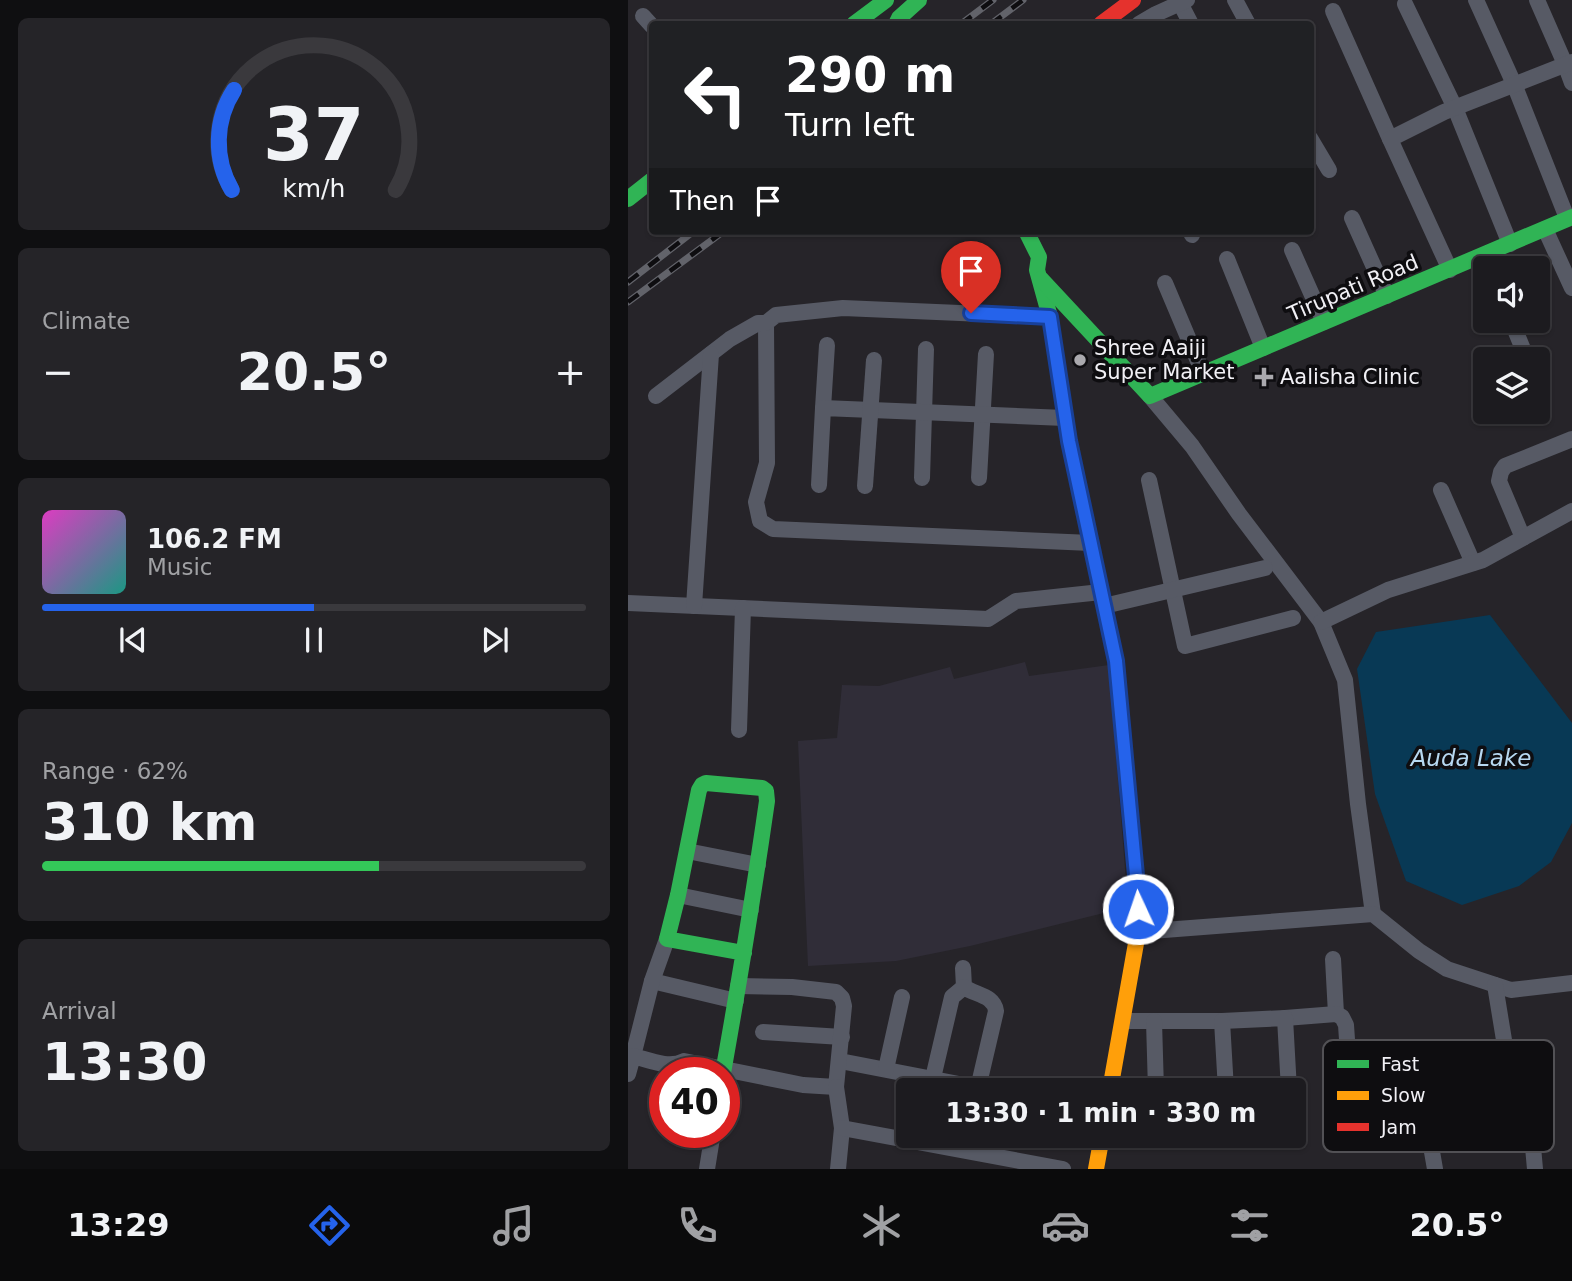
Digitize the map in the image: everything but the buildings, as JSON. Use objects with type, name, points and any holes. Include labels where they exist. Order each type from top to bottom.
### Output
[{"type":"street","points":[[864,7],[886,0]]},
{"type":"street","points":[[898,21],[919,0]]},
{"type":"street","points":[[1105,21],[1133,0]]},
{"type":"street","points":[[1235,0],[1246,21]]},
{"type":"street","points":[[1476,0],[1570,218]]},
{"type":"street","points":[[1537,0],[1569,63],[1572,83]]},
{"type":"street","points":[[1144,21],[1183,2],[1190,21]]},
{"type":"street","points":[[1405,4],[1455,108],[1511,244]]},
{"type":"street","points":[[1333,11],[1449,270]]},
{"type":"street","points":[[1390,139],[1455,108],[1569,63]]},
{"type":"street","points":[[1314,145],[1329,170]]},
{"type":"street","points":[[628,199],[649,182]]},
{"type":"street","points":[[1352,218],[1387,296]]},
{"type":"street","name":"Tirupati Road","points":[[1494,256],[1511,244],[1570,218]]},
{"type":"street","points":[[1545,229],[1572,288]]},
{"type":"street","points":[[1012,235],[1026,263],[1150,396],[1192,446],[1239,514],[1321,622],[1345,680],[1358,804],[1374,914],[1419,951],[1447,969],[1511,989],[1572,983]]},
{"type":"street","points":[[1028,235],[1039,257],[1038,273],[1050,317],[1065,418],[1116,661],[1137,886],[1138,932],[1112,1078]]},
{"type":"street","points":[[1292,250],[1324,322]]},
{"type":"street","points":[[1227,259],[1263,348]]},
{"type":"street","name":"Tirupati Road","points":[[1150,396],[1449,270],[1473,264]]},
{"type":"street","points":[[1165,283],[1203,373]]},
{"type":"street","points":[[656,396],[730,339],[759,323],[766,323],[776,314],[843,308],[1050,317]]},
{"type":"street","points":[[766,323],[767,463],[756,502],[760,521],[773,529],[1091,543]]},
{"type":"street","points":[[819,485],[827,345]]},
{"type":"street","points":[[922,478],[927,349]]},
{"type":"street","points":[[694,606],[711,354]]},
{"type":"street","points":[[979,478],[986,354]]},
{"type":"street","points":[[865,486],[874,360]]},
{"type":"street","points":[[823,408],[1065,418]]},
{"type":"street","points":[[1523,538],[1499,481],[1501,472],[1505,467],[1572,439]]},
{"type":"street","points":[[1149,480],[1185,646],[1294,618]]},
{"type":"street","points":[[1441,490],[1473,563]]},
{"type":"street","points":[[1321,622],[1388,590],[1484,560],[1572,511]]},
{"type":"street","points":[[628,603],[988,619],[1016,601],[1103,599],[1173,590],[1265,568]]},
{"type":"street","points":[[739,730],[743,608]]},
{"type":"street","points":[[628,1074],[678,895],[699,790],[706,783],[762,788],[766,791],[767,801],[726,1057]]},
{"type":"street","points":[[687,851],[758,865]]},
{"type":"street","points":[[678,895],[751,910]]},
{"type":"street","points":[[1138,932],[1374,914]]},
{"type":"street","points":[[667,939],[744,953]]},
{"type":"street","points":[[1333,959],[1336,1014]]},
{"type":"street","points":[[963,968],[964,987]]},
{"type":"street","points":[[652,981],[737,994],[792,987],[836,992],[842,998],[842,1037],[836,1087],[842,1128],[838,1169]]},
{"type":"street","points":[[1495,985],[1504,1040]]},
{"type":"street","points":[[942,1078],[952,998],[964,987]]},
{"type":"street","points":[[964,987],[995,1004],[986,1078]]},
{"type":"street","points":[[886,1069],[902,997]]},
{"type":"street","points":[[1123,1021],[1222,1021],[1336,1014],[1342,1017],[1346,1025],[1347,1040]]},
{"type":"street","points":[[1285,1018],[1288,1078]]},
{"type":"street","points":[[1154,1021],[1156,1078]]},
{"type":"street","points":[[1222,1021],[1225,1078]]},
{"type":"street","points":[[763,1032],[842,1037]]},
{"type":"street","points":[[633,1056],[649,1060]]},
{"type":"street","points":[[840,1061],[921,1078]]},
{"type":"street","points":[[740,1074],[802,1085],[836,1087]]},
{"type":"street","points":[[842,1128],[896,1135]]},
{"type":"street","points":[[707,1169],[710,1148]]},
{"type":"street","points":[[969,1148],[1063,1169]]},
{"type":"street","points":[[1096,1169],[1100,1148]]},
{"type":"shaded area","points":[[1025,662],[1029,676],[1109,665],[1128,907],[970,946],[896,961],[808,966],[798,741],[837,738],[842,685],[879,686],[950,667],[954,679]]},
{"type":"water","name":"Auda Lake","points":[[1490,615],[1572,723],[1572,823],[1551,862],[1519,886],[1462,905],[1406,881],[1375,794],[1357,669],[1376,632]]},
{"type":"railway","points":[[965,21],[993,0]]},
{"type":"railway","points":[[995,21],[1023,0]]},
{"type":"railway","points":[[628,282],[689,235]]},
{"type":"railway","points":[[628,302],[719,235]]},
{"type":"traffic: fast","points":[[858,21],[886,0]]},
{"type":"traffic: fast","points":[[898,21],[919,0]]},
{"type":"traffic: fast","points":[[628,199],[649,182]]},
{"type":"traffic: fast","points":[[1041,279],[1150,396],[1572,217]]},
{"type":"traffic: fast","points":[[1028,235],[1039,257],[1037,270],[1050,317],[1069,441],[1116,661],[1136,875]]},
{"type":"traffic: fast","points":[[706,783],[762,788],[766,791],[767,801],[744,953],[667,939],[699,790],[706,783]]},
{"type":"traffic: fast","points":[[726,1057],[744,953]]},
{"type":"traffic: slow","points":[[1112,1078],[1138,932],[1136,875]]},
{"type":"traffic: slow","points":[[1096,1169],[1100,1148]]},
{"type":"traffic: jam","points":[[1105,21],[1133,0]]},
{"type":"place","name":"Shree Aaiji Super Market","points":[[1080,360]]},
{"type":"place","name":"Aalisha Clinic","points":[[1264,377]]},
{"type":"route","points":[[971,313],[1050,317],[1069,441],[1116,661],[1138,909]]}]
